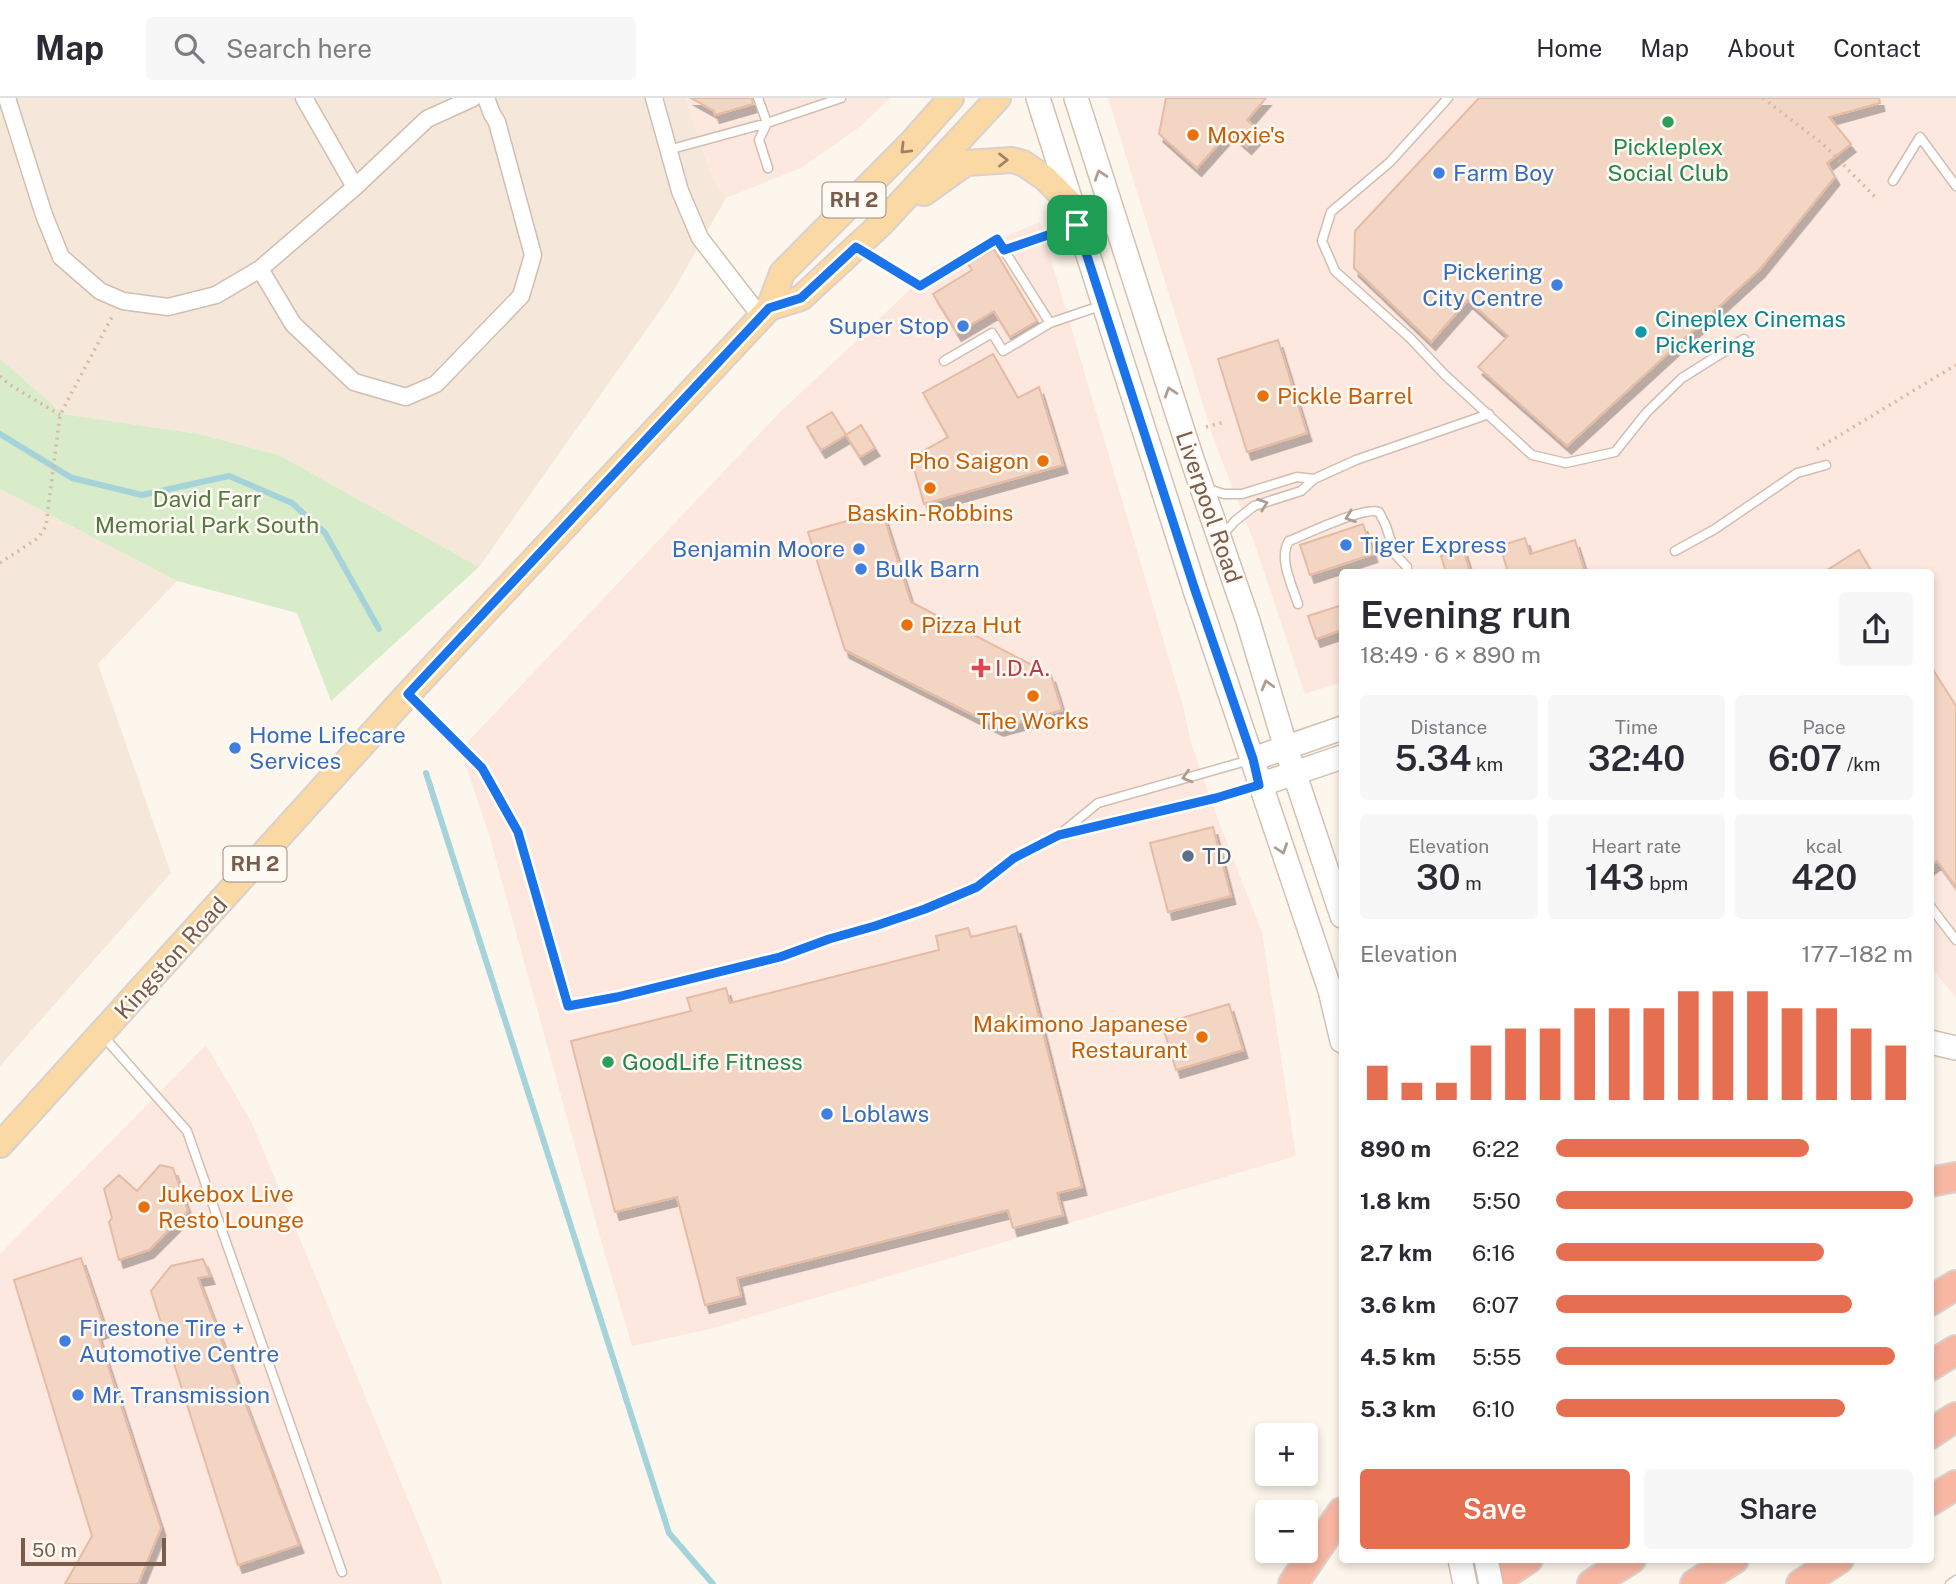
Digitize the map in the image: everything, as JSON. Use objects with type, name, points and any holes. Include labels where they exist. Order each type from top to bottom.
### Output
[{"type":"highway","points":[[1934,1181],[1956,1177]]},
{"type":"highway","points":[[1934,1299],[1956,1285]]},
{"type":"highway","points":[[1934,1364],[1956,1350]]},
{"type":"highway","points":[[1934,1432],[1956,1418]]},
{"type":"highway","points":[[1934,1499],[1956,1485]]},
{"type":"highway","points":[[1293,1584],[1339,1515]]},
{"type":"highway","points":[[1451,1584],[1475,1563]]},
{"type":"highway","points":[[1490,1584],[1522,1563]]},
{"type":"highway","points":[[1592,1584],[1624,1563]]},
{"type":"highway","points":[[1695,1584],[1728,1563]]},
{"type":"highway","points":[[1801,1584],[1833,1563]]},
{"type":"main road","name":"Kingston Road","points":[[0,1145],[408,694],[765,312],[782,273],[912,142],[951,98]]},
{"type":"main road","name":"Kingston Road","points":[[765,312],[801,298],[881,224],[998,98]]},
{"type":"main road","name":"Liverpool Road","points":[[1038,98],[1195,590],[1330,990],[1339,1028]]},
{"type":"main road","name":"Liverpool Road","points":[[1076,98],[1339,907]]},
{"type":"main road","points":[[881,224],[966,163],[1013,160],[1023,163],[1045,178],[1074,214]]},
{"type":"main road","points":[[1253,759],[1339,729]]},
{"type":"main road","points":[[1259,785],[1339,758]]},
{"type":"main road","points":[[1934,1043],[1956,1048]]},
{"type":"main road","points":[[1461,1563],[1465,1584]]},
{"type":"main road","points":[[1487,1563],[1490,1584]]},
{"type":"street","points":[[7,98],[44,215],[61,257],[100,291],[123,301],[168,307],[216,295],[260,269],[355,187],[427,119],[472,98]]},
{"type":"street","points":[[304,98],[355,187]]},
{"type":"street","points":[[260,269],[293,324],[354,382],[406,397],[436,384],[521,296],[533,255],[497,122],[486,98]]},
{"type":"street","points":[[654,98],[680,191],[700,237],[765,312]]},
{"type":"lane","points":[[758,98],[767,123],[759,140],[768,168]]},
{"type":"lane","points":[[668,150],[767,123],[841,98]]},
{"type":"lane","points":[[1448,98],[1390,162],[1331,212],[1322,241],[1335,271],[1410,338],[1445,375],[1532,456],[1566,463],[1615,452],[1647,412],[1682,378],[1744,339]]},
{"type":"lane","points":[[1893,181],[1920,137],[1956,186]]},
{"type":"lane","points":[[1004,250],[1074,214]]},
{"type":"lane","points":[[856,247],[920,286],[997,239],[1049,323]]},
{"type":"lane","points":[[944,361],[992,334],[1003,351],[1049,323],[1103,305]]},
{"type":"lane","points":[[1219,541],[1235,520],[1254,506],[1301,491],[1314,479],[1356,460],[1489,414]]},
{"type":"lane","points":[[1675,551],[1715,528],[1797,473],[1826,465]]},
{"type":"lane","points":[[1202,486],[1224,494],[1242,494],[1297,477],[1314,479]]},
{"type":"lane","points":[[1298,604],[1285,560],[1284,549],[1289,541],[1355,514],[1372,509],[1379,512],[1395,554],[1407,567]]},
{"type":"lane","points":[[408,694],[482,768],[518,832],[568,1006],[767,961],[925,909],[977,887],[1014,858],[1059,835],[1098,803],[1253,759]]},
{"type":"lane","points":[[1059,835],[1216,798],[1259,785]]},
{"type":"lane","points":[[1934,911],[1956,940]]},
{"type":"lane","points":[[102,1034],[187,1131],[342,1572]]},
{"type":"lane","points":[[1950,1584],[1956,1580]]},
{"type":"path","points":[[1763,98],[1824,145],[1877,198]]},
{"type":"path","points":[[0,563],[38,538],[46,526],[60,415],[111,318],[123,301]]},
{"type":"path","points":[[1817,449],[1956,365]]},
{"type":"path","points":[[0,376],[60,415]]},
{"type":"path","points":[[1206,427],[1224,422]]},
{"type":"shaded area","points":[[0,98],[685,98],[714,181],[726,198],[671,295],[479,567],[279,455],[199,434],[63,414],[0,360]]},
{"type":"shaded area","points":[[685,98],[890,98],[861,126],[801,168],[726,198],[714,181]]},
{"type":"shaded area","points":[[1108,98],[1956,98],[1956,997],[1934,972],[1934,569],[1339,569],[1339,683],[1305,694],[1254,542],[1215,443]]},
{"type":"shaded area","points":[[1040,222],[1184,710],[1191,743],[1262,932],[1296,1156],[710,1329],[632,1346],[488,831],[460,750],[780,412],[933,267]]},
{"type":"shaded area","points":[[0,489],[177,581],[98,664],[171,873],[0,1066]]},
{"type":"shaded area","points":[[206,1045],[252,1123],[443,1584],[0,1584],[0,1254]]},
{"type":"green space","name":"David Farr Memorial Park South","points":[[0,359],[63,414],[199,434],[279,455],[479,567],[331,701],[297,613],[177,581],[0,489]]},
{"type":"building","points":[[691,98],[752,98],[753,104],[715,115],[714,111]]},
{"type":"building","name":"Moxie's","points":[[1166,98],[1266,98],[1247,120],[1260,132],[1247,146],[1230,131],[1197,168],[1159,134]]},
{"type":"building","name":"Pickering City Centre","points":[[1479,98],[1879,98],[1880,103],[1829,117],[1851,144],[1827,163],[1835,177],[1760,269],[1567,446],[1478,367],[1508,336],[1468,300],[1431,342],[1354,268],[1355,231]]},
{"type":"building","points":[[994,249],[1037,321],[1010,337],[994,311],[957,333],[933,294],[972,270],[968,264]]},
{"type":"building","name":"Pickle Barrel","points":[[1278,340],[1307,433],[1247,452],[1218,359]]},
{"type":"building","points":[[993,354],[1018,398],[1039,387],[1063,465],[924,504],[911,458],[948,437],[923,393]]},
{"type":"building","points":[[832,412],[846,435],[821,450],[807,427]]},
{"type":"building","points":[[861,425],[875,448],[860,457],[846,435]]},
{"type":"building","points":[[882,511],[911,602],[1051,675],[1062,710],[999,728],[845,650],[808,532]]},
{"type":"building","points":[[1363,524],[1373,554],[1310,575],[1300,545]]},
{"type":"building","points":[[1525,538],[1530,554],[1575,540],[1584,569],[1507,569],[1500,546]]},
{"type":"building","points":[[1463,549],[1469,569],[1445,569],[1441,556]]},
{"type":"building","points":[[1859,550],[1870,569],[1829,569]]},
{"type":"building","points":[[1339,606],[1339,631],[1316,639],[1308,616]]},
{"type":"building","points":[[1934,671],[1956,706],[1956,887],[1937,861],[1934,863]]},
{"type":"building","points":[[1213,827],[1231,896],[1168,912],[1150,843]]},
{"type":"building","name":"Loblaws","points":[[1016,926],[1082,1187],[1057,1193],[1063,1215],[1013,1228],[1008,1210],[737,1278],[741,1296],[705,1305],[677,1197],[615,1212],[571,1041],[691,1011],[687,998],[726,988],[730,1003],[939,950],[936,936],[968,928],[971,937]]},
{"type":"building","name":"Makimono Japanese Restaurant","points":[[1229,1004],[1243,1050],[1176,1070],[1162,1024]]},
{"type":"building","points":[[160,1165],[173,1168],[188,1211],[149,1250],[119,1260],[104,1189],[119,1175],[137,1191]]},
{"type":"building","points":[[81,1258],[105,1329],[97,1332],[161,1528],[138,1584],[65,1584],[92,1536],[14,1280]]},
{"type":"building","points":[[203,1259],[210,1276],[198,1278],[299,1545],[238,1565],[151,1291],[171,1266]]},
{"type":"waterway","points":[[0,434],[72,478],[142,495],[229,476],[292,503],[325,533],[379,629]]},
{"type":"waterway","points":[[426,773],[669,1533],[713,1584]]},
{"type":"place","name":"Pickleplex Social Club","points":[[1668,122]]},
{"type":"place","name":"Moxie's","points":[[1193,135]]},
{"type":"place","name":"Farm Boy","points":[[1439,173]]},
{"type":"place","name":"Pickering City Centre","points":[[1557,285]]},
{"type":"place","name":"Super Stop","points":[[963,326]]},
{"type":"place","name":"Cineplex Cinemas Pickering","points":[[1641,332]]},
{"type":"place","name":"Pickle Barrel","points":[[1263,396]]},
{"type":"place","name":"Pho Saigon","points":[[1043,461]]},
{"type":"place","name":"Baskin-Robbins","points":[[930,488]]},
{"type":"place","name":"Tiger Express","points":[[1346,545]]},
{"type":"place","name":"Benjamin Moore","points":[[859,549]]},
{"type":"place","name":"Bulk Barn","points":[[861,569]]},
{"type":"place","name":"Pizza Hut","points":[[907,625]]},
{"type":"place","name":"I.D.A.","points":[[981,668]]},
{"type":"place","name":"The Works","points":[[1033,696]]},
{"type":"place","name":"Home Lifecare Services","points":[[235,748]]},
{"type":"place","name":"TD","points":[[1188,856]]},
{"type":"place","name":"Makimono Japanese Restaurant","points":[[1202,1037]]},
{"type":"place","name":"GoodLife Fitness","points":[[608,1062]]},
{"type":"place","name":"Loblaws","points":[[827,1114]]},
{"type":"place","name":"Jukebox Live Resto Lounge","points":[[144,1207]]},
{"type":"place","name":"Firestone Tire + Automotive Centre","points":[[65,1341]]},
{"type":"place","name":"Mr. Transmission","points":[[78,1395]]},
{"type":"route","points":[[1077,225],[1195,590],[1253,759],[1259,785],[1216,798],[1059,835],[1014,858],[977,887],[925,909],[780,957],[617,997],[568,1006],[518,832],[482,768],[408,694],[769,308],[801,298],[856,247],[920,286],[997,239],[1004,250],[1077,225]]}]
